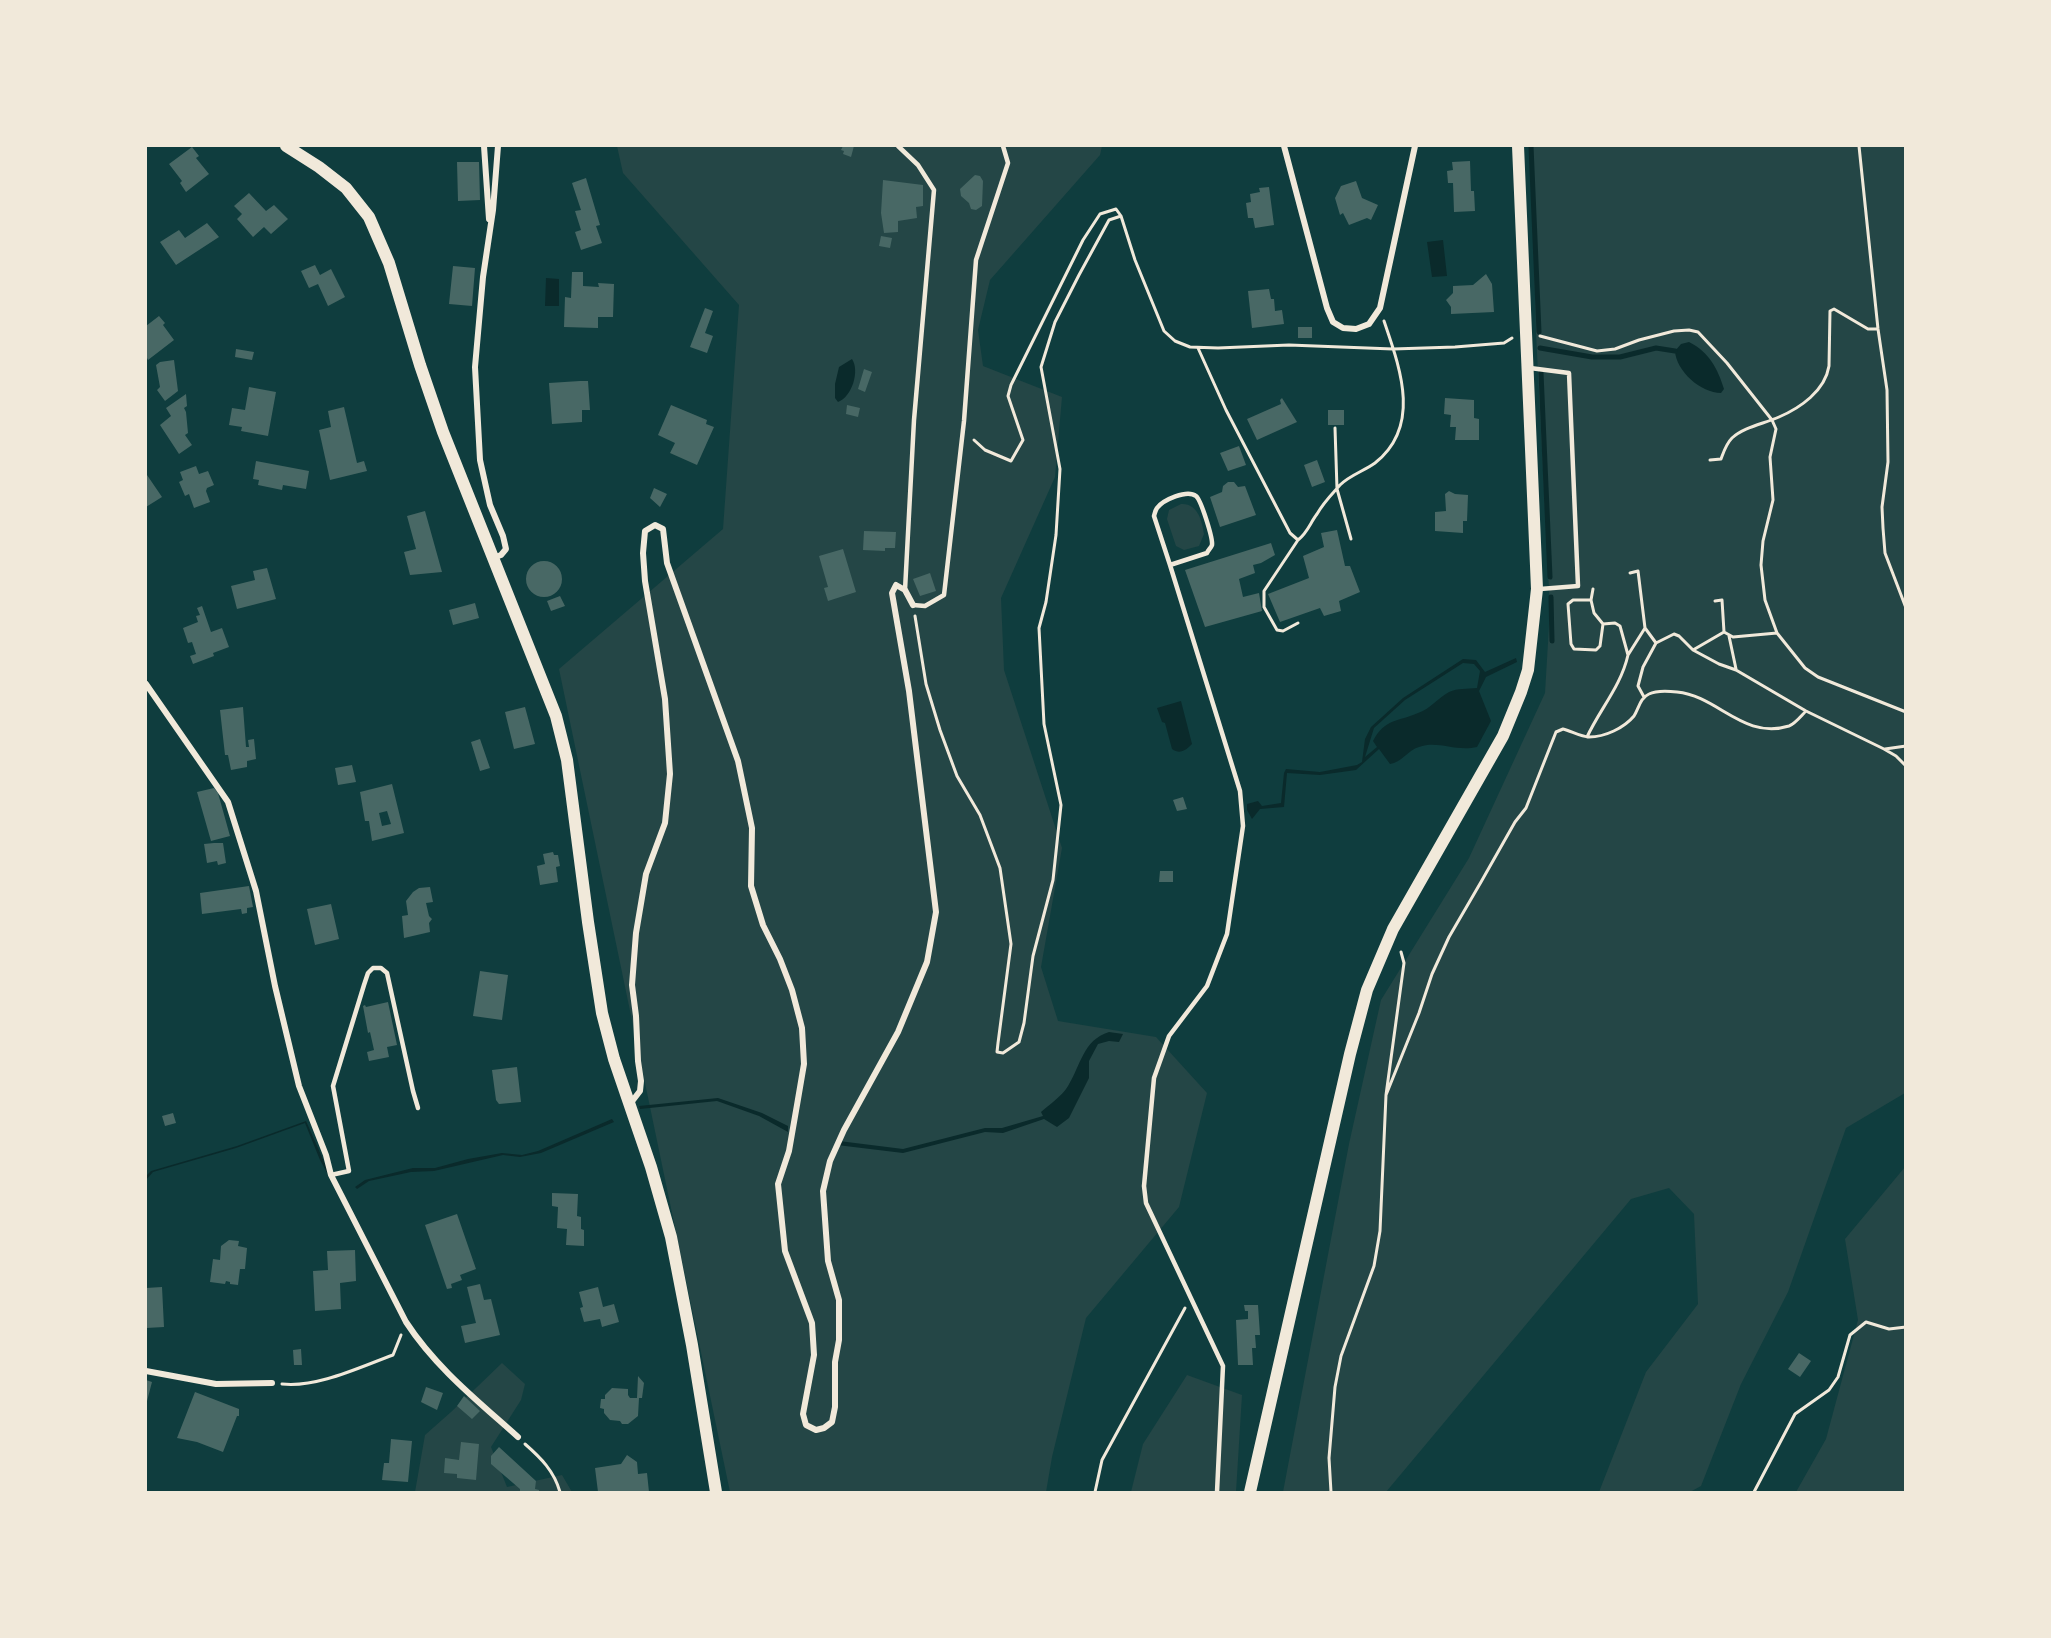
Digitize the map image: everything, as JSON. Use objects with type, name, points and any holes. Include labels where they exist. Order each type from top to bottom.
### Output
[{"type":"main road","points":[[286,146],[346,188],[369,217],[389,263],[443,432],[540,673],[562,738],[571,784],[599,994],[614,1059],[651,1167],[676,1258],[698,1376],[716,1492]]},
{"type":"main road","points":[[1250,1492],[1350,1054],[1367,990],[1393,930],[1503,736],[1528,670],[1537,589],[1518,146]]},
{"type":"street","points":[[484,146],[490,232]]},
{"type":"street","points":[[492,558],[501,555],[506,549],[490,506],[480,460],[475,367],[498,146]]},
{"type":"street","points":[[1284,146],[1327,308],[1333,322],[1342,328],[1356,329],[1369,324],[1380,308],[1415,146]]},
{"type":"street","points":[[630,1104],[640,1091],[641,1081],[632,985],[636,933],[646,874],[665,823],[670,774],[665,699],[645,580],[643,553],[645,531],[655,525],[663,530],[667,563],[738,761],[752,828],[751,886],[763,925],[792,990],[802,1028],[804,1064],[789,1151],[778,1184],[785,1251],[812,1323],[814,1355],[803,1414],[806,1425],[816,1430],[824,1428],[832,1422],[835,1407],[839,1300],[828,1261],[823,1191],[830,1161],[844,1130],[898,1032],[927,962],[936,912],[909,691],[892,593],[896,585],[906,590],[913,605]]},
{"type":"street","points":[[146,684],[228,802],[256,891],[275,986],[300,1086],[326,1155],[331,1175],[406,1322],[438,1365],[518,1437]]},
{"type":"street","points":[[146,1371],[216,1384],[272,1383]]},
{"type":"lane","points":[[898,146],[918,165],[934,190],[914,420],[906,590]]},
{"type":"lane","points":[[913,605],[925,606],[944,595],[964,421],[976,260],[1008,163],[1003,146]]},
{"type":"lane","points":[[1529,368],[1569,373],[1578,586],[1537,589]]},
{"type":"lane","points":[[1170,565],[1207,553],[1212,545],[1199,501],[1196,496],[1188,493],[1163,502],[1156,509],[1154,516],[1240,791],[1243,826],[1227,934],[1218,961],[1207,986],[1169,1036],[1154,1078],[1144,1186],[1146,1203],[1223,1366],[1217,1492]]},
{"type":"lane","points":[[331,1175],[349,1171],[333,1086],[366,979],[373,968],[381,968],[387,973],[393,990],[418,1108]]},
{"type":"path","points":[[1859,146],[1878,329],[1887,390],[1888,462],[1882,507],[1883,528],[1886,553],[1905,608]]},
{"type":"path","points":[[964,421],[970,437],[985,450],[1011,461],[1023,440],[1008,396],[1011,385],[1089,232],[1100,214],[1116,209],[1121,216],[1135,260],[1164,331],[1175,341],[1190,347],[1289,345],[1455,347],[1504,343],[1516,335]]},
{"type":"path","points":[[913,605],[926,684],[940,730],[957,776],[980,815],[1000,867],[1011,944],[997,1052],[1003,1053],[1019,1042],[1024,1023],[1033,956],[1053,880],[1061,805],[1044,724],[1039,628],[1046,602],[1056,535],[1060,469],[1041,367],[1055,322],[1079,275],[1109,220],[1121,216]]},
{"type":"path","points":[[1298,623],[1284,631],[1277,630],[1264,607],[1264,591],[1336,489],[1346,479],[1375,463],[1390,448],[1401,429],[1404,410],[1402,379],[1380,308]]},
{"type":"path","points":[[1710,460],[1721,459],[1725,447],[1738,433],[1789,412],[1807,399],[1825,381],[1829,366],[1830,311],[1834,309],[1868,328],[1878,329]]},
{"type":"path","points":[[1538,335],[1597,351],[1615,349],[1674,331],[1698,332],[1727,363],[1772,420],[1776,429],[1770,457],[1773,500],[1763,540],[1761,565],[1765,600],[1778,633],[1805,668],[1818,677],[1905,712]]},
{"type":"path","points":[[1198,347],[1209,374],[1290,533],[1298,540]]},
{"type":"path","points":[[1335,428],[1336,489],[1351,539]]},
{"type":"path","points":[[1630,573],[1638,571],[1644,628],[1656,643]]},
{"type":"path","points":[[1590,600],[1573,600],[1568,603],[1572,647],[1578,650],[1599,648],[1603,624],[1594,613],[1590,600],[1593,589]]},
{"type":"path","points":[[1715,601],[1722,600],[1724,632],[1729,636],[1736,670]]},
{"type":"path","points":[[1603,624],[1615,623],[1620,626],[1628,655]]},
{"type":"path","points":[[1587,737],[1596,717],[1621,680],[1628,655],[1644,628]]},
{"type":"path","points":[[1693,650],[1724,632]]},
{"type":"path","points":[[1729,636],[1778,633]]},
{"type":"path","points":[[1644,697],[1638,686],[1643,668],[1656,643],[1674,634],[1693,650],[1736,670],[1806,711],[1884,749],[1896,756],[1905,766]]},
{"type":"path","points":[[1386,1095],[1432,974],[1481,882],[1515,822],[1526,808],[1556,732],[1563,729],[1587,737],[1599,736],[1621,728],[1633,717],[1644,697],[1661,691],[1679,692],[1708,702],[1749,726],[1767,728],[1790,726],[1806,711]]},
{"type":"path","points":[[1884,749],[1905,746]]},
{"type":"path","points":[[1331,1492],[1329,1458],[1335,1387],[1341,1356],[1374,1266],[1380,1231],[1386,1095],[1404,963],[1393,930]]},
{"type":"path","points":[[1095,1492],[1102,1460],[1191,1296]]},
{"type":"path","points":[[272,1383],[298,1386],[351,1371],[393,1355],[406,1322]]},
{"type":"path","points":[[1754,1492],[1795,1414],[1829,1390],[1838,1377],[1850,1335],[1866,1322],[1889,1329],[1905,1327]]},
{"type":"path","points":[[518,1437],[543,1460],[552,1472],[560,1492]]},
{"type":"shaded area","points":[[617,146],[1102,146],[1100,155],[990,280],[978,330],[983,366],[1062,397],[1055,477],[1001,598],[1004,670],[1062,848],[1041,967],[1058,1021],[1156,1037],[1207,1093],[1179,1207],[1086,1318],[1052,1457],[1046,1492],[730,1492],[559,669],[723,529],[739,305],[623,173]]},
{"type":"shaded area","points":[[1531,146],[1905,146],[1905,1093],[1846,1128],[1788,1292],[1741,1384],[1701,1486],[1690,1492],[1599,1492],[1646,1372],[1698,1304],[1694,1214],[1669,1188],[1631,1199],[1386,1492],[1283,1492],[1349,1144],[1381,1000],[1469,858],[1545,693],[1550,609],[1536,333]]},
{"type":"shaded area","points":[[1443,240],[1447,276],[1432,277],[1427,242]]},
{"type":"shaded area","points":[[546,278],[559,279],[559,306],[545,306]]},
{"type":"shaded area","points":[[1689,342],[1712,362],[1724,389],[1721,393],[1698,385],[1680,366],[1675,351],[1681,344]]},
{"type":"shaded area","points":[[852,359],[855,377],[847,395],[838,402],[835,398],[835,384],[839,367]]},
{"type":"shaded area","points":[[1181,504],[1187,504],[1195,510],[1204,534],[1199,546],[1184,550],[1176,546],[1167,519],[1169,510]]},
{"type":"shaded area","points":[[1516,658],[1517,662],[1486,677],[1479,691],[1491,721],[1477,747],[1426,745],[1390,764],[1379,749],[1356,770],[1320,775],[1287,773],[1284,807],[1260,809],[1252,819],[1247,810],[1247,804],[1258,801],[1262,806],[1281,803],[1286,769],[1320,772],[1357,765],[1362,762],[1365,739],[1371,727],[1403,698],[1463,659],[1476,660],[1485,672]],"holes":[[[1463,663],[1474,664],[1480,671],[1477,688],[1449,692],[1422,711],[1387,724],[1373,741],[1377,747],[1365,757],[1374,728],[1405,700]]]},
{"type":"shaded area","points":[[1181,701],[1192,744],[1178,752],[1172,749],[1165,723],[1162,722],[1157,708]]},
{"type":"shaded area","points":[[1109,1032],[1123,1034],[1119,1042],[1109,1041],[1098,1044],[1089,1061],[1089,1078],[1069,1118],[1057,1127],[1044,1119],[1003,1133],[985,1132],[903,1153],[837,1145],[839,1141],[903,1149],[985,1128],[1002,1128],[1043,1116],[1041,1112],[1068,1086],[1088,1047],[1100,1036]]},
{"type":"shaded area","points":[[718,1098],[762,1113],[788,1126],[788,1132],[759,1116],[717,1101],[640,1109],[639,1106]]},
{"type":"shaded area","points":[[612,1119],[614,1122],[541,1153],[520,1157],[503,1155],[434,1171],[411,1172],[369,1181],[357,1189],[355,1187],[365,1180],[413,1168],[435,1168],[502,1153],[522,1155],[538,1151]]},
{"type":"shaded area","points":[[306,1121],[337,1191],[320,1160],[305,1123],[236,1148],[153,1172],[146,1180],[146,1176],[151,1171],[237,1146]]},
{"type":"shaded area","points":[[1905,1167],[1905,1492],[1796,1492],[1826,1439],[1858,1320],[1845,1239]]},
{"type":"shaded area","points":[[502,1363],[525,1384],[521,1400],[491,1447],[507,1487],[562,1475],[572,1492],[415,1492],[425,1435]]},
{"type":"shaded area","points":[[1187,1375],[1242,1395],[1236,1492],[1131,1492],[1143,1444]]},
{"type":"building","points":[[843,146],[854,146],[851,157],[843,154],[844,151],[841,150]]},
{"type":"building","points":[[192,147],[199,156],[196,158],[209,174],[186,192],[180,183],[182,181],[169,164]]},
{"type":"building","points":[[1470,161],[1471,191],[1474,191],[1475,211],[1454,212],[1453,183],[1448,183],[1447,171],[1453,170],[1452,162]]},
{"type":"building","points":[[457,162],[479,162],[480,200],[458,201]]},
{"type":"building","points":[[975,175],[980,176],[983,181],[982,206],[976,210],[971,209],[969,203],[961,196],[960,189]]},
{"type":"building","points":[[586,178],[600,225],[596,226],[602,243],[581,250],[575,232],[581,230],[575,211],[581,210],[572,183]]},
{"type":"building","points":[[883,180],[923,185],[923,206],[916,207],[917,218],[898,221],[898,232],[884,233],[881,213]]},
{"type":"building","points":[[1356,181],[1362,198],[1378,205],[1371,220],[1367,218],[1349,225],[1343,213],[1340,215],[1335,198],[1341,186]]},
{"type":"building","points":[[1269,187],[1274,225],[1255,228],[1253,218],[1248,218],[1246,203],[1251,202],[1250,194],[1260,192],[1259,188]]},
{"type":"building","points":[[249,193],[266,211],[274,205],[288,219],[271,234],[264,227],[253,237],[237,219],[242,214],[234,206]]},
{"type":"building","points":[[207,223],[219,237],[176,265],[160,242],[179,230],[185,238]]},
{"type":"building","points":[[881,236],[892,238],[890,248],[879,246]]},
{"type":"building","points":[[315,265],[320,275],[331,269],[345,297],[328,306],[318,284],[309,288],[301,271]]},
{"type":"building","points":[[453,266],[475,268],[472,306],[449,304]]},
{"type":"building","points":[[572,272],[583,272],[583,286],[599,287],[598,283],[614,284],[613,317],[598,317],[598,328],[564,327],[565,297],[571,298]]},
{"type":"building","points":[[1486,274],[1492,284],[1494,312],[1451,314],[1451,307],[1446,300],[1453,293],[1453,286],[1473,285]]},
{"type":"building","points":[[1269,289],[1271,299],[1274,299],[1275,311],[1282,310],[1284,324],[1252,328],[1248,291]]},
{"type":"building","points":[[705,308],[713,311],[705,333],[713,336],[707,353],[690,347]]},
{"type":"building","points":[[159,316],[174,340],[148,360],[146,326]]},
{"type":"building","points":[[1298,327],[1312,327],[1312,338],[1298,338]]},
{"type":"building","points":[[236,349],[254,352],[252,360],[235,357]]},
{"type":"building","points":[[174,360],[178,391],[165,401],[157,390],[160,387],[156,365],[160,362]]},
{"type":"building","points":[[864,369],[872,372],[865,392],[858,389]]},
{"type":"building","points":[[588,381],[590,410],[582,410],[582,422],[552,424],[549,383]]},
{"type":"building","points":[[249,387],[276,392],[268,436],[241,431],[242,427],[229,425],[232,408],[245,410]]},
{"type":"building","points":[[186,394],[187,406],[184,408],[188,433],[185,435],[192,445],[179,454],[160,425],[171,416],[166,408]]},
{"type":"building","points":[[1282,398],[1297,422],[1257,440],[1247,419],[1281,404]]},
{"type":"building","points":[[1445,398],[1474,400],[1474,418],[1479,419],[1479,440],[1455,440],[1456,427],[1450,427],[1451,415],[1444,414]]},
{"type":"building","points":[[671,405],[707,420],[706,424],[714,427],[697,465],[670,453],[675,443],[658,435]]},
{"type":"building","points":[[847,405],[860,408],[858,417],[846,414]]},
{"type":"building","points":[[344,407],[357,463],[364,461],[367,471],[330,480],[319,430],[331,427],[328,411]]},
{"type":"building","points":[[1328,410],[1344,410],[1344,425],[1328,425]]},
{"type":"building","points":[[1239,446],[1246,465],[1228,471],[1220,453]]},
{"type":"building","points":[[1317,460],[1325,482],[1312,487],[1304,465]]},
{"type":"building","points":[[256,461],[309,471],[306,489],[283,485],[282,490],[258,485],[259,480],[253,479]]},
{"type":"building","points":[[196,466],[199,474],[208,471],[214,485],[206,491],[210,502],[194,508],[189,494],[185,496],[179,482],[183,480],[180,472]]},
{"type":"building","points":[[146,476],[162,497],[146,507]]},
{"type":"building","points":[[1228,482],[1234,482],[1238,487],[1245,486],[1256,515],[1220,527],[1210,497],[1222,492],[1223,486]]},
{"type":"building","points":[[654,488],[667,494],[660,507],[650,498]]},
{"type":"building","points":[[1449,491],[1468,495],[1467,521],[1463,521],[1463,533],[1435,531],[1435,512],[1446,511],[1445,494]]},
{"type":"building","points":[[425,511],[442,572],[410,575],[404,552],[416,549],[407,516]]},
{"type":"building","points":[[1337,530],[1345,566],[1350,566],[1360,592],[1339,601],[1341,611],[1324,616],[1320,608],[1280,622],[1268,594],[1309,578],[1303,556],[1324,547],[1321,533]]},
{"type":"building","points":[[864,531],[896,532],[895,548],[885,548],[885,551],[863,550]]},
{"type":"building","points":[[1271,543],[1275,555],[1253,565],[1255,573],[1239,579],[1243,597],[1259,593],[1262,611],[1205,627],[1185,570]]},
{"type":"building","points":[[843,549],[856,592],[828,601],[824,588],[828,587],[819,556]]},
{"type":"building","points":[[544,561],[557,566],[562,579],[557,592],[544,597],[531,592],[526,579],[531,566]]},
{"type":"building","points":[[267,568],[276,599],[237,609],[231,586],[255,580],[253,571]]},
{"type":"building","points":[[930,573],[936,591],[920,596],[913,579]]},
{"type":"building","points":[[560,596],[565,606],[551,611],[547,601]]},
{"type":"building","points":[[475,603],[479,618],[453,625],[449,610]]},
{"type":"building","points":[[202,606],[211,632],[222,628],[229,647],[193,664],[190,656],[196,654],[192,642],[188,643],[183,628],[198,622],[196,616],[200,615],[197,608]]},
{"type":"building","points":[[243,707],[246,747],[249,747],[248,740],[254,739],[256,759],[247,761],[247,767],[231,770],[228,755],[225,755],[220,710]]},
{"type":"building","points":[[525,707],[535,744],[514,749],[505,712]]},
{"type":"building","points":[[480,739],[490,768],[480,771],[471,742]]},
{"type":"building","points":[[352,765],[356,782],[338,785],[335,768]]},
{"type":"building","points":[[392,784],[404,833],[372,841],[369,821],[365,821],[360,792]],"holes":[[[387,811],[391,824],[382,826],[379,813]]]},
{"type":"building","points":[[214,788],[218,793],[230,836],[211,841],[197,792]]},
{"type":"building","points":[[1183,797],[1187,809],[1177,811],[1173,800]]},
{"type":"building","points":[[223,843],[226,863],[218,865],[217,861],[207,863],[204,844]]},
{"type":"building","points":[[553,852],[554,855],[558,855],[560,866],[556,867],[558,882],[540,885],[537,866],[545,864],[543,854]]},
{"type":"building","points":[[1160,871],[1173,871],[1173,882],[1159,882]]},
{"type":"building","points":[[249,886],[253,907],[247,908],[247,913],[242,914],[241,909],[202,914],[200,893]]},
{"type":"building","points":[[430,887],[433,902],[426,903],[432,919],[429,923],[430,932],[404,938],[402,916],[408,915],[406,901],[419,888]]},
{"type":"building","points":[[331,904],[339,939],[315,945],[307,909]]},
{"type":"building","points":[[480,971],[508,975],[502,1020],[473,1016]]},
{"type":"building","points":[[388,1002],[397,1045],[387,1047],[389,1057],[369,1061],[367,1052],[374,1050],[363,1006]]},
{"type":"building","points":[[517,1067],[521,1102],[499,1104],[496,1100],[492,1070]]},
{"type":"building","points":[[173,1113],[176,1123],[165,1126],[162,1116]]},
{"type":"building","points":[[552,1193],[578,1194],[577,1216],[581,1217],[584,1246],[566,1245],[567,1229],[557,1228],[558,1207],[552,1206]]},
{"type":"building","points":[[457,1214],[476,1269],[460,1275],[462,1280],[451,1284],[452,1288],[447,1289],[425,1225]]},
{"type":"building","points":[[229,1240],[239,1241],[238,1246],[247,1248],[245,1269],[240,1269],[238,1285],[226,1281],[225,1284],[210,1282],[213,1259],[220,1260],[221,1246]]},
{"type":"building","points":[[355,1250],[356,1281],[340,1283],[341,1309],[315,1311],[313,1271],[328,1270],[327,1251]]},
{"type":"building","points":[[480,1284],[484,1300],[491,1299],[500,1335],[465,1343],[461,1326],[476,1323],[467,1287]]},
{"type":"building","points":[[162,1287],[164,1327],[146,1328],[146,1288]]},
{"type":"building","points":[[598,1287],[603,1307],[614,1304],[619,1322],[602,1327],[600,1319],[584,1322],[579,1292]]},
{"type":"building","points":[[1244,1305],[1258,1305],[1260,1335],[1255,1335],[1256,1348],[1252,1348],[1253,1365],[1238,1365],[1236,1320],[1248,1319],[1248,1311],[1245,1311]]},
{"type":"building","points":[[301,1349],[302,1365],[294,1365],[293,1350]]},
{"type":"building","points":[[1799,1353],[1811,1361],[1800,1377],[1788,1369]]},
{"type":"building","points":[[638,1376],[644,1383],[642,1398],[637,1398]]},
{"type":"building","points":[[146,1380],[152,1382],[146,1405]]},
{"type":"building","points":[[426,1387],[443,1393],[437,1410],[421,1402]]},
{"type":"building","points":[[612,1388],[628,1389],[630,1398],[639,1398],[638,1416],[628,1424],[610,1420],[604,1413],[604,1409],[600,1408],[601,1399],[605,1399],[605,1395]]},
{"type":"building","points":[[195,1392],[239,1409],[239,1416],[237,1416],[223,1452],[197,1442],[177,1438]]},
{"type":"building","points":[[464,1396],[480,1411],[472,1419],[457,1406]]},
{"type":"building","points":[[391,1439],[412,1441],[408,1482],[382,1480],[384,1463],[389,1463]]},
{"type":"building","points":[[461,1442],[479,1444],[476,1480],[457,1478],[457,1474],[444,1473],[445,1458],[459,1460]]},
{"type":"building","points":[[499,1447],[536,1481],[535,1489],[539,1492],[520,1492],[520,1489],[491,1464],[491,1456]]},
{"type":"building","points":[[627,1455],[637,1462],[638,1474],[647,1473],[649,1492],[598,1492],[595,1468],[621,1464]]},
{"type":"waterway","points":[[1531,146],[1539,332]]},
{"type":"waterway","points":[[1540,348],[1592,357],[1620,357],[1656,348],[1675,351]]},
{"type":"waterway","points":[[1541,373],[1550,577]]},
{"type":"waterway","points":[[1551,597],[1552,641]]}]
